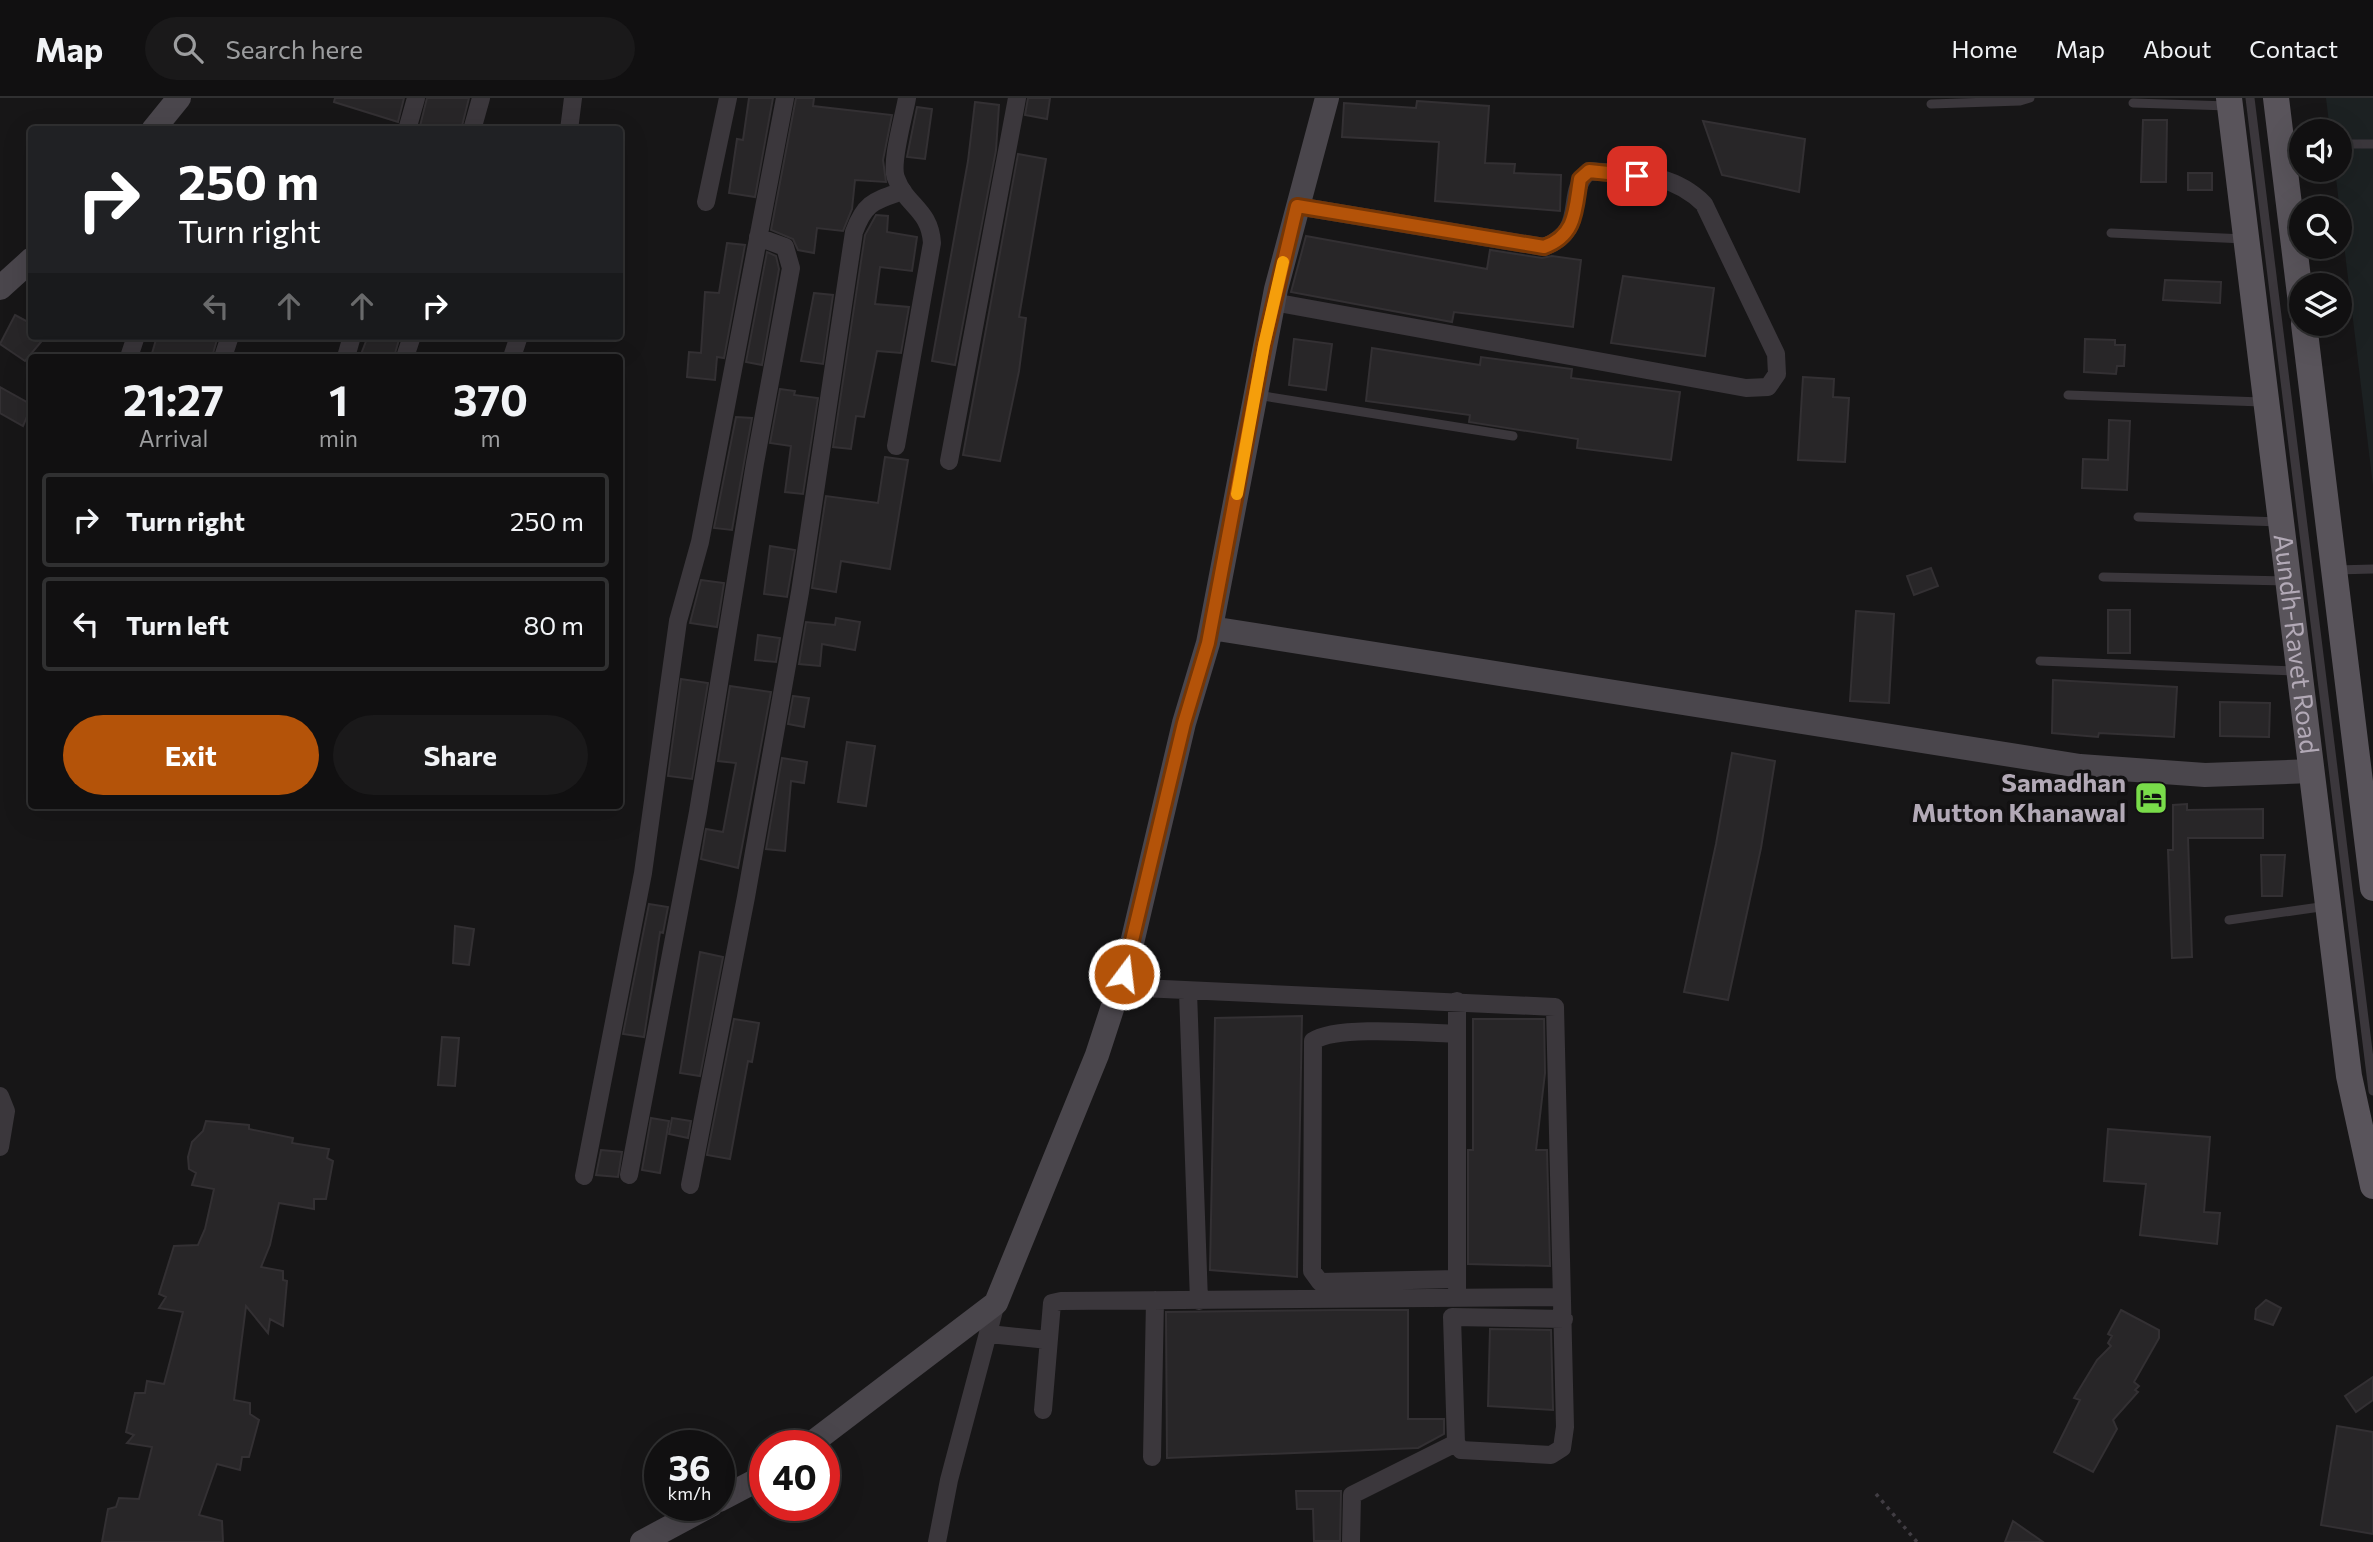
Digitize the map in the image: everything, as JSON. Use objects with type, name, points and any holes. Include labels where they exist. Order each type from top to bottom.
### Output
[{"type":"main road","points":[[2276,98],[2289,136]]},
{"type":"main road","name":"Aundh-Ravet Road","points":[[2237,101],[2247,239],[2349,1076],[2373,1186]]},
{"type":"main road","points":[[2294,182],[2299,273]]},
{"type":"main road","name":"Aundh-Ravet Road","points":[[2305,336],[2373,888]]},
{"type":"street","points":[[156,126],[179,98]]},
{"type":"street","points":[[408,126],[416,98]]},
{"type":"street","points":[[473,126],[481,98]]},
{"type":"street","points":[[570,126],[573,98]]},
{"type":"street","points":[[706,202],[728,98]]},
{"type":"street","points":[[584,1176],[643,873],[678,621],[700,542],[785,98]]},
{"type":"street","points":[[896,446],[932,243],[926,217],[902,191],[895,176],[907,98]]},
{"type":"street","points":[[949,461],[1017,98]]},
{"type":"street","points":[[937,1542],[949,1480],[996,1303],[1097,1055],[1120,988],[1184,723],[1211,628],[1273,302],[1326,98]]},
{"type":"street","points":[[1273,302],[1745,388],[1768,387],[1777,374],[1776,354],[1704,204],[1688,188],[1661,178],[1589,171],[1580,179],[1574,220],[1560,241],[1544,247],[1297,206]]},
{"type":"street","points":[[690,1185],[746,897],[800,592],[854,232],[862,211],[870,204],[902,191]]},
{"type":"street","points":[[629,1175],[698,812],[755,463],[791,268],[785,247],[758,237]]},
{"type":"street","points":[[2,285],[28,262]]},
{"type":"street","points":[[1211,628],[2080,766],[2205,775],[2312,771]]},
{"type":"street","points":[[1120,988],[1555,1007],[1564,1320],[1565,1427],[1562,1448],[1552,1455],[1461,1450],[1456,1443],[1452,1317],[1564,1320]]},
{"type":"street","points":[[1188,992],[1199,1301]]},
{"type":"street","points":[[1457,1001],[1457,1287]]},
{"type":"street","points":[[1456,1034],[1346,1033],[1321,1035],[1313,1041],[1312,1271],[1320,1282],[1457,1287],[1562,1297]]},
{"type":"street","points":[[0,1097],[6,1111],[0,1147]]},
{"type":"street","points":[[1043,1409],[1052,1303],[1076,1299],[1199,1301],[1457,1287]]},
{"type":"street","points":[[1152,1457],[1155,1300]]},
{"type":"street","points":[[829,1430],[996,1303]]},
{"type":"street","points":[[989,1334],[1048,1340]]},
{"type":"street","points":[[1351,1542],[1352,1494],[1456,1443]]},
{"type":"street","points":[[642,1542],[681,1521]]},
{"type":"lane","points":[[1931,104],[2020,101],[2030,98]]},
{"type":"lane","points":[[2133,103],[2237,101],[2373,1090]]},
{"type":"lane","points":[[2352,144],[2373,144]]},
{"type":"lane","points":[[2110,233],[2247,239]]},
{"type":"lane","points":[[1255,395],[1513,436]]},
{"type":"lane","points":[[2068,395],[2266,402]]},
{"type":"lane","points":[[2138,517],[2281,522]]},
{"type":"lane","points":[[2334,570],[2373,569]]},
{"type":"lane","points":[[2104,577],[2289,581]]},
{"type":"lane","points":[[2040,662],[2300,671]]},
{"type":"lane","points":[[2229,920],[2328,906]]},
{"type":"path","points":[[1877,1494],[1917,1542]]},
{"type":"shaded area","points":[[2326,98],[2373,98],[2373,486],[2352,311],[2352,273],[2347,273],[2346,259],[2352,259],[2352,196],[2338,196],[2336,182],[2352,182],[2352,119],[2329,119]]},
{"type":"building","points":[[335,98],[404,98],[398,122],[334,102]]},
{"type":"building","points":[[427,98],[469,98],[462,126],[420,126]]},
{"type":"building","points":[[749,98],[773,98],[755,197],[729,193],[737,139],[743,140]]},
{"type":"building","points":[[796,98],[814,98],[813,106],[892,115],[883,160],[886,182],[855,180],[852,209],[843,231],[817,228],[814,253],[798,250],[793,239],[771,230]]},
{"type":"building","points":[[1028,98],[1050,98],[1047,119],[1025,115]]},
{"type":"building","points":[[1417,101],[1489,106],[1485,163],[1515,164],[1514,173],[1561,175],[1560,211],[1435,201],[1439,142],[1342,137],[1344,103],[1416,108]]},
{"type":"building","points":[[975,102],[999,105],[996,150],[955,365],[932,361],[968,161]]},
{"type":"building","points":[[917,107],[932,109],[925,159],[907,157]]},
{"type":"building","points":[[2143,120],[2167,120],[2166,182],[2141,182]]},
{"type":"building","points":[[1703,121],[1805,139],[1799,192],[1722,175]]},
{"type":"building","points":[[1018,154],[1046,159],[1019,317],[1026,318],[1019,371],[1000,461],[963,455]]},
{"type":"building","points":[[2188,173],[2212,173],[2212,190],[2188,190]]},
{"type":"building","points":[[876,215],[888,216],[887,232],[917,237],[912,271],[880,267],[875,304],[909,307],[901,353],[877,351],[864,417],[856,416],[851,449],[833,447],[865,235]]},
{"type":"building","points":[[1306,236],[1487,269],[1490,250],[1542,258],[1552,256],[1581,260],[1573,327],[1454,312],[1452,322],[1291,292]]},
{"type":"building","points":[[727,243],[745,245],[724,358],[717,357],[715,380],[687,377],[689,352],[701,353],[705,292],[719,293]]},
{"type":"building","points":[[767,252],[776,256],[779,269],[762,365],[746,362]]},
{"type":"building","points":[[1623,276],[1714,288],[1705,356],[1611,343]]},
{"type":"building","points":[[2165,280],[2221,282],[2220,303],[2163,300]]},
{"type":"building","points":[[814,293],[833,295],[823,364],[801,361]]},
{"type":"building","points":[[15,315],[28,322],[28,340],[43,340],[28,354],[25,361],[0,344]]},
{"type":"building","points":[[1294,339],[1332,344],[1326,390],[1289,385]]},
{"type":"building","points":[[2085,339],[2115,340],[2115,345],[2125,345],[2124,366],[2117,366],[2116,374],[2084,372]]},
{"type":"building","points":[[156,340],[217,340],[213,354],[152,354]]},
{"type":"building","points":[[366,340],[399,340],[395,354],[361,354]]},
{"type":"building","points":[[1372,348],[1480,365],[1481,357],[1572,369],[1571,378],[1680,392],[1671,460],[1577,448],[1578,439],[1469,422],[1470,415],[1366,401]]},
{"type":"building","points":[[1803,377],[1834,379],[1833,397],[1849,398],[1845,462],[1798,460]]},
{"type":"building","points":[[0,387],[28,403],[28,414],[23,426],[0,413]]},
{"type":"building","points":[[780,389],[795,391],[794,395],[818,398],[803,494],[785,492],[791,446],[770,443]]},
{"type":"building","points":[[736,417],[752,418],[732,530],[714,528]]},
{"type":"building","points":[[2109,420],[2130,421],[2127,490],[2082,488],[2083,459],[2108,460]]},
{"type":"building","points":[[885,457],[908,460],[890,569],[841,561],[836,592],[812,588],[826,496],[878,503]]},
{"type":"building","points":[[770,546],[795,550],[787,597],[764,594]]},
{"type":"building","points":[[1931,568],[1938,586],[1914,595],[1907,576]]},
{"type":"building","points":[[701,580],[724,583],[717,627],[690,623]]},
{"type":"building","points":[[2108,610],[2130,610],[2130,653],[2108,653]]},
{"type":"building","points":[[1856,611],[1894,614],[1889,703],[1850,701]]},
{"type":"building","points":[[836,618],[860,622],[855,650],[822,644],[820,666],[799,664],[806,622],[835,625]]},
{"type":"building","points":[[758,635],[780,638],[776,662],[755,660]]},
{"type":"building","points":[[681,679],[708,683],[692,779],[668,776]]},
{"type":"building","points":[[2053,680],[2177,687],[2174,737],[2099,733],[2098,737],[2052,733]]},
{"type":"building","points":[[730,686],[771,692],[738,868],[701,859],[706,829],[723,832],[736,763],[718,761]]},
{"type":"building","points":[[793,696],[809,698],[804,727],[788,724]]},
{"type":"building","points":[[2220,702],[2270,703],[2269,737],[2220,736]]},
{"type":"building","points":[[847,742],[875,746],[866,806],[838,802]]},
{"type":"building","points":[[1732,753],[1775,761],[1761,848],[1728,1000],[1684,992],[1716,844]]},
{"type":"building","points":[[782,758],[807,762],[804,783],[791,781],[785,851],[766,849]]},
{"type":"building","points":[[2187,804],[2187,810],[2263,809],[2263,838],[2188,838],[2192,957],[2172,958],[2168,850],[2173,850],[2173,805]]},
{"type":"building","points":[[2261,855],[2285,855],[2282,896],[2262,896]]},
{"type":"building","points":[[649,904],[668,907],[663,933],[660,932],[644,1037],[623,1034]]},
{"type":"building","points":[[455,926],[474,929],[469,965],[453,963]]},
{"type":"building","points":[[700,952],[723,957],[700,1076],[680,1073]]},
{"type":"building","points":[[1302,1016],[1297,1277],[1210,1270],[1215,1018]]},
{"type":"building","points":[[734,1019],[759,1023],[752,1062],[748,1061],[730,1159],[707,1155]]},
{"type":"building","points":[[1473,1019],[1544,1019],[1545,1073],[1536,1150],[1547,1150],[1550,1266],[1468,1264],[1468,1150],[1473,1150]]},
{"type":"building","points":[[442,1037],[459,1038],[455,1086],[438,1085]]},
{"type":"building","points":[[651,1118],[669,1121],[660,1173],[642,1170]]},
{"type":"building","points":[[672,1118],[691,1121],[688,1138],[669,1134]]},
{"type":"building","points":[[206,1121],[249,1125],[249,1129],[293,1138],[292,1143],[329,1149],[327,1158],[333,1161],[326,1199],[314,1199],[314,1209],[279,1203],[270,1245],[261,1267],[283,1271],[283,1280],[287,1281],[283,1326],[270,1319],[268,1333],[246,1306],[234,1400],[250,1403],[250,1414],[259,1420],[249,1457],[242,1457],[240,1470],[217,1464],[199,1515],[222,1521],[223,1542],[102,1542],[108,1509],[116,1507],[119,1498],[139,1499],[152,1447],[127,1443],[134,1435],[126,1432],[135,1393],[145,1393],[147,1381],[164,1384],[183,1312],[159,1308],[166,1297],[159,1294],[174,1246],[198,1245],[205,1229],[214,1189],[192,1185],[196,1173],[189,1169],[188,1157],[192,1142],[203,1131]]},
{"type":"building","points":[[2108,1129],[2210,1137],[2204,1212],[2220,1213],[2217,1244],[2140,1235],[2146,1184],[2104,1181]]},
{"type":"building","points":[[601,1150],[622,1152],[618,1177],[596,1175]]},
{"type":"building","points":[[2266,1300],[2281,1308],[2273,1325],[2255,1319],[2256,1309]]},
{"type":"building","points":[[1408,1310],[1408,1419],[1444,1419],[1444,1434],[1418,1448],[1167,1458],[1166,1312]]},
{"type":"building","points":[[2121,1310],[2159,1330],[2159,1338],[2134,1382],[2139,1386],[2135,1390],[2138,1392],[2113,1420],[2117,1429],[2093,1472],[2054,1452],[2080,1400],[2074,1398],[2097,1360],[2111,1346],[2108,1343],[2112,1336],[2108,1334]]},
{"type":"building","points":[[1490,1329],[1551,1330],[1553,1410],[1488,1406]]},
{"type":"building","points":[[2373,1377],[2373,1400],[2356,1412],[2345,1396]]},
{"type":"building","points":[[2337,1426],[2373,1432],[2373,1534],[2321,1525]]},
{"type":"building","points":[[1296,1491],[1341,1491],[1340,1541],[1314,1541],[1313,1509],[1297,1509]]},
{"type":"building","points":[[2013,1521],[2043,1542],[2005,1542]]},
{"type":"slow traffic","points":[[1237,494],[1264,345],[1283,262]]},
{"type":"place","name":"Samadhan Mutton Khanawal","points":[[2151,798]]},
{"type":"route","points":[[1124,974],[1184,723],[1208,643],[1264,345],[1297,206],[1544,247],[1560,241],[1574,220],[1580,179],[1589,171],[1637,176]]}]
